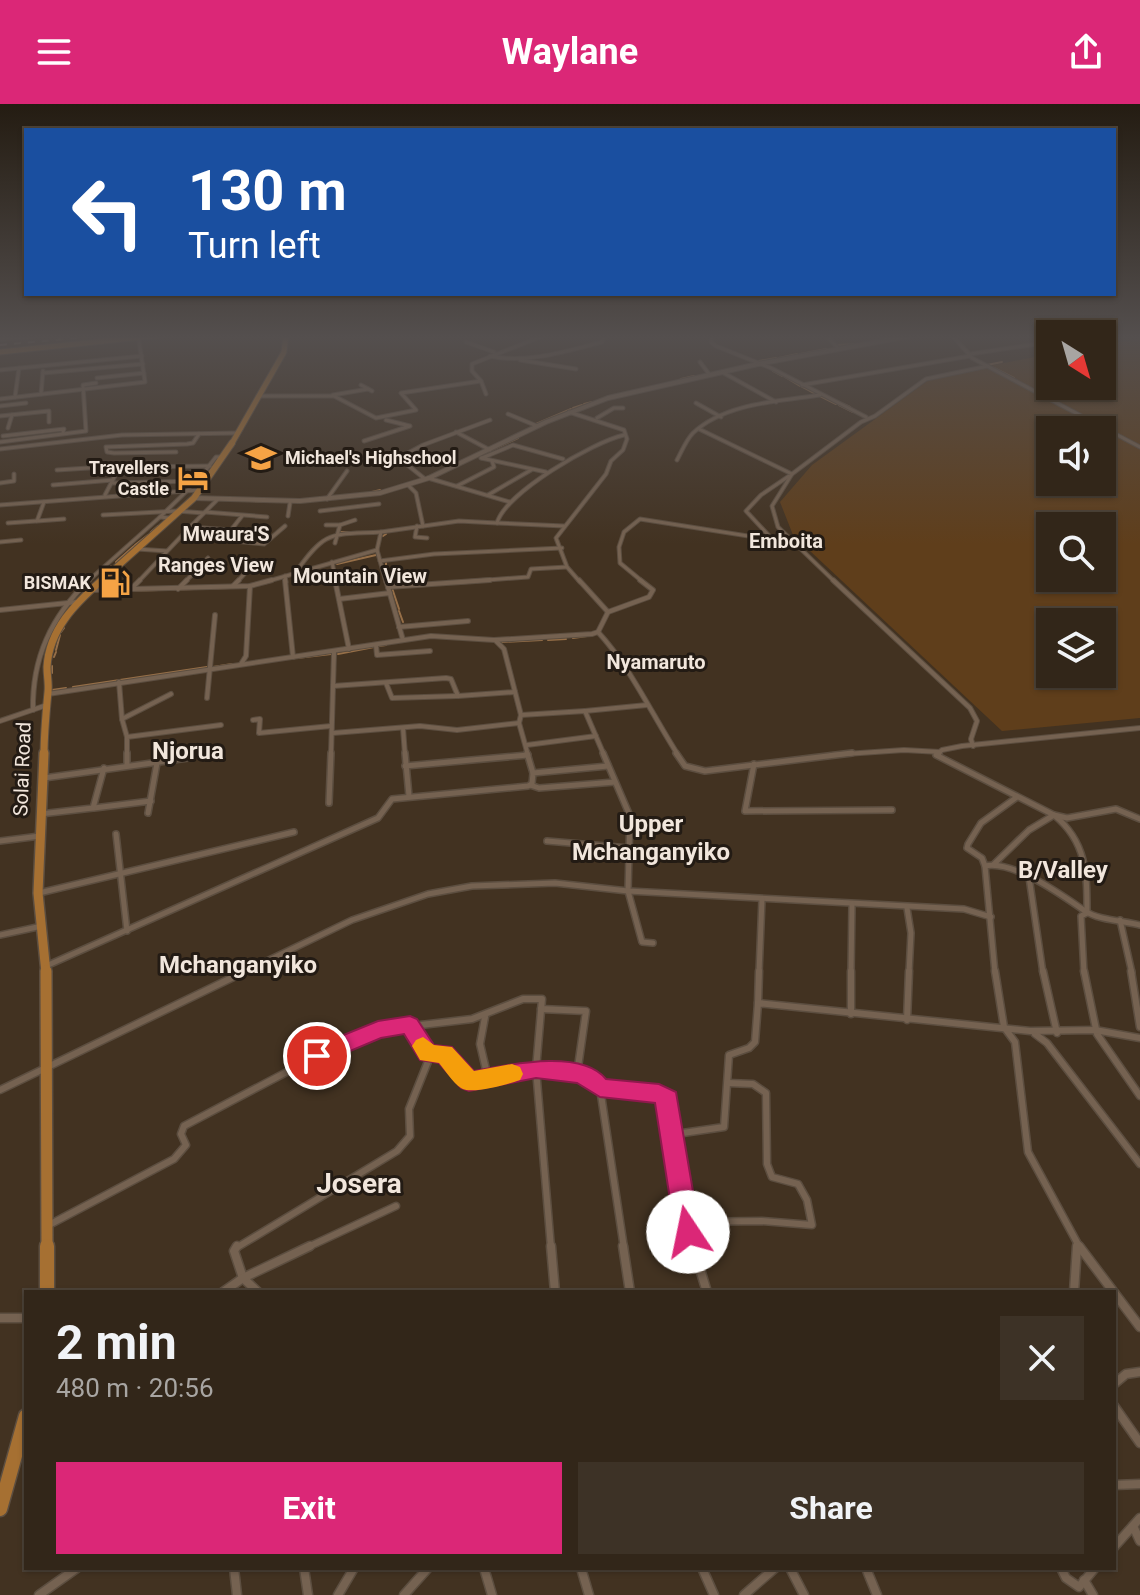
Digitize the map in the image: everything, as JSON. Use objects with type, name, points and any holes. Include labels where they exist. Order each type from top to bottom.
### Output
[{"type":"highway","name":"Solai Road","points":[[47,1290],[46,966],[38,893],[44,706],[48,694],[50,648],[72,603],[91,590],[167,515],[194,498],[224,456],[252,405]]},
{"type":"highway","points":[[0,1509],[24,1425]]},
{"type":"street","points":[[84,405],[87,439]]},
{"type":"street","points":[[351,405],[382,419],[410,426],[364,441]]},
{"type":"street","points":[[382,419],[415,411],[410,405]]},
{"type":"street","points":[[479,457],[537,426],[587,405]]},
{"type":"street","points":[[699,405],[722,417]]},
{"type":"street","points":[[677,460],[690,435],[699,429],[722,417],[771,405]]},
{"type":"street","points":[[840,405],[867,418]]},
{"type":"street","points":[[773,540],[746,511],[761,495],[867,418],[891,405]]},
{"type":"street","points":[[1060,405],[1140,447]]},
{"type":"street","points":[[596,419],[614,408],[623,408]]},
{"type":"street","points":[[0,416],[49,411],[49,422]]},
{"type":"street","points":[[568,411],[624,430],[627,439],[623,450],[556,538],[567,567],[608,612]]},
{"type":"street","points":[[508,414],[537,426]]},
{"type":"street","points":[[8,428],[12,415]]},
{"type":"street","points":[[395,460],[455,431],[490,420]]},
{"type":"street","points":[[699,429],[791,475]]},
{"type":"street","points":[[3,436],[65,430],[31,438]]},
{"type":"street","points":[[0,442],[86,431]]},
{"type":"street","points":[[455,431],[490,450]]},
{"type":"street","points":[[176,452],[114,453],[107,452],[106,447],[192,443],[199,433]]},
{"type":"street","points":[[0,449],[153,434],[237,433]]},
{"type":"street","points":[[143,445],[153,434]]},
{"type":"street","points":[[497,523],[498,513],[564,459],[624,435]]},
{"type":"street","points":[[194,498],[342,497],[408,485],[513,445],[564,459]]},
{"type":"street","points":[[373,453],[405,463],[426,478],[511,502]]},
{"type":"street","points":[[33,710],[34,673],[55,617],[160,517],[167,515],[216,457],[224,456]]},
{"type":"street","points":[[479,457],[547,472]]},
{"type":"street","points":[[457,486],[494,467],[492,460]]},
{"type":"street","points":[[57,470],[210,466]]},
{"type":"street","points":[[104,496],[121,467]]},
{"type":"street","points":[[487,495],[532,469]]},
{"type":"street","points":[[327,499],[347,471]]},
{"type":"street","points":[[0,483],[14,481],[14,474]]},
{"type":"street","points":[[791,475],[772,506],[778,527],[970,708],[977,721],[971,739],[973,746]]},
{"type":"street","points":[[53,485],[197,481]]},
{"type":"street","points":[[408,485],[416,493],[423,526]]},
{"type":"street","points":[[0,505],[199,490]]},
{"type":"street","points":[[136,502],[142,494]]},
{"type":"street","points":[[342,497],[345,508]]},
{"type":"street","points":[[130,590],[218,499]]},
{"type":"street","points":[[37,521],[45,501]]},
{"type":"street","points":[[288,516],[290,503]]},
{"type":"street","points":[[320,511],[379,504]]},
{"type":"street","points":[[177,511],[267,517]]},
{"type":"street","points":[[103,515],[167,515]]},
{"type":"street","points":[[243,515],[224,540],[267,544],[285,526]]},
{"type":"street","points":[[8,523],[64,519]]},
{"type":"street","points":[[598,632],[608,612],[649,597],[653,590],[620,563],[620,543],[631,521],[648,519],[773,540],[790,540]]},
{"type":"street","points":[[326,525],[355,520]]},
{"type":"street","points":[[295,573],[324,536],[337,533],[381,532],[459,521],[564,526]]},
{"type":"street","points":[[335,543],[340,525]]},
{"type":"street","points":[[417,526],[415,537],[427,538]]},
{"type":"street","points":[[190,527],[231,530]]},
{"type":"street","points":[[381,532],[377,550],[403,640]]},
{"type":"street","points":[[0,542],[21,540]]},
{"type":"street","points":[[380,561],[434,554],[562,548]]},
{"type":"street","points":[[134,549],[168,551]]},
{"type":"street","points":[[91,590],[250,586],[377,550]]},
{"type":"street","points":[[177,590],[208,558]]},
{"type":"street","points":[[232,587],[256,561]]},
{"type":"street","points":[[332,562],[349,649]]},
{"type":"street","points":[[388,587],[528,577],[531,569],[567,567]]},
{"type":"street","points":[[285,576],[293,657]]},
{"type":"street","points":[[241,664],[246,656],[250,586]]},
{"type":"street","points":[[339,600],[390,593]]},
{"type":"street","points":[[0,610],[72,603]]},
{"type":"street","points":[[207,698],[215,615]]},
{"type":"street","points":[[399,627],[468,621]]},
{"type":"street","points":[[48,694],[403,640],[449,635],[494,640],[568,637],[598,632]]},
{"type":"street","points":[[598,632],[622,658],[685,766],[701,771],[862,754],[940,752],[1140,728]]},
{"type":"street","points":[[494,640],[504,649],[521,715],[519,723],[533,773],[530,785]]},
{"type":"street","points":[[376,645],[377,655],[430,651]]},
{"type":"street","points":[[329,803],[334,652]]},
{"type":"street","points":[[333,686],[446,678],[451,679],[458,696]]},
{"type":"street","points":[[119,682],[127,737],[127,765]]},
{"type":"street","points":[[386,683],[392,698],[515,692]]},
{"type":"street","points":[[122,719],[171,694]]},
{"type":"street","points":[[521,715],[647,705]]},
{"type":"street","points":[[0,721],[44,706]]},
{"type":"street","points":[[585,711],[630,816],[628,891],[642,942],[653,943]]},
{"type":"street","points":[[253,720],[260,719],[259,733],[331,726]]},
{"type":"street","points":[[333,733],[428,726],[447,730],[519,723]]},
{"type":"street","points":[[127,737],[221,725]]},
{"type":"street","points":[[403,728],[409,796]]},
{"type":"street","points":[[527,745],[596,736]]},
{"type":"street","points":[[940,752],[936,755],[943,760],[1054,815],[1067,818],[1116,809],[1140,819]]},
{"type":"street","points":[[405,766],[528,755]]},
{"type":"street","points":[[44,778],[188,758]]},
{"type":"street","points":[[148,813],[157,763]]},
{"type":"street","points":[[754,764],[745,811],[892,810]]},
{"type":"street","points":[[533,773],[608,766]]},
{"type":"street","points":[[93,808],[104,768]]},
{"type":"street","points":[[46,966],[378,818],[390,800],[530,785],[539,788],[615,782]]},
{"type":"street","points":[[1017,797],[981,823],[980,829],[968,840],[967,848],[982,858],[985,866],[995,976],[1004,1027],[1015,1042],[1028,1152],[1077,1244],[1115,1290]]},
{"type":"street","points":[[39,814],[151,801]]},
{"type":"street","points":[[985,866],[994,864],[1029,830],[1054,815]]},
{"type":"street","points":[[1054,815],[1066,825],[1087,865],[1087,913]]},
{"type":"street","points":[[38,893],[294,832]]},
{"type":"street","points":[[116,834],[127,931]]},
{"type":"street","points":[[0,841],[40,836]]},
{"type":"street","points":[[547,841],[629,848]]},
{"type":"street","points":[[994,864],[1029,877],[1075,901],[1087,913],[1140,925]]},
{"type":"street","points":[[1029,877],[1041,963],[1057,1033]]},
{"type":"street","points":[[0,1090],[352,920],[428,894],[472,886],[555,883],[628,891],[964,909],[991,917]]},
{"type":"street","points":[[669,1135],[724,1127],[729,1055],[755,1042],[762,899]]},
{"type":"street","points":[[851,1014],[852,904]]},
{"type":"street","points":[[907,908],[911,933],[907,1020]]},
{"type":"street","points":[[1087,913],[1081,916],[1080,934],[1095,1030],[1107,1053],[1140,1096]]},
{"type":"street","points":[[1120,920],[1139,1007],[1140,1027]]},
{"type":"street","points":[[0,935],[43,926]]},
{"type":"street","points":[[46,1227],[174,1159],[186,1145],[180,1130],[184,1126],[342,1043],[378,1030],[485,1017],[532,997],[542,999],[536,1069],[555,1290]]},
{"type":"street","points":[[758,1003],[1030,1031],[1057,1033],[1095,1030],[1140,1038]]},
{"type":"street","points":[[541,1009],[586,1011],[577,1074]]},
{"type":"street","points":[[485,1017],[480,1044],[488,1078]]},
{"type":"street","points":[[256,1290],[243,1278],[234,1251],[237,1246],[406,1143],[412,1130],[409,1111],[419,1076],[429,1059],[410,1025]]},
{"type":"street","points":[[1030,1031],[1047,1043],[1140,1164]]},
{"type":"street","points":[[428,1054],[444,1054],[469,1082],[536,1069],[592,1078],[600,1088],[630,1290]]},
{"type":"street","points":[[686,1222],[762,1221],[812,1225],[807,1200],[798,1184],[772,1177],[767,1164],[766,1093],[753,1084],[728,1083]]},
{"type":"street","points":[[600,1088],[652,1091],[668,1099],[669,1135],[686,1222],[706,1290]]},
{"type":"street","points":[[226,1290],[243,1278],[396,1206]]},
{"type":"street","points":[[1074,1290],[1077,1244]]},
{"type":"street","points":[[1116,1291],[1137,1317],[1140,1327]]},
{"type":"street","points":[[0,1318],[24,1318]]},
{"type":"street","points":[[1116,1378],[1140,1372]]},
{"type":"street","points":[[1116,1409],[1140,1443]]},
{"type":"street","points":[[1116,1485],[1140,1484]]},
{"type":"street","points":[[1136,1522],[1140,1541]]},
{"type":"street","points":[[1116,1545],[1136,1522]]},
{"type":"street","points":[[39,1595],[74,1570]]},
{"type":"street","points":[[234,1570],[237,1595]]},
{"type":"street","points":[[304,1570],[308,1595]]},
{"type":"street","points":[[338,1595],[353,1570]]},
{"type":"street","points":[[404,1595],[426,1570]]},
{"type":"street","points":[[485,1570],[492,1595]]},
{"type":"street","points":[[582,1570],[589,1595]]},
{"type":"street","points":[[703,1570],[714,1595]]},
{"type":"street","points":[[744,1595],[773,1570]]},
{"type":"street","points":[[791,1570],[804,1595]]},
{"type":"street","points":[[867,1570],[877,1595]]},
{"type":"street","points":[[1062,1570],[1072,1584],[1079,1587],[1093,1570]]},
{"type":"street","points":[[1084,1580],[1093,1595]]},
{"type":"shaded area","points":[[895,405],[1140,405],[1140,718],[1002,731],[793,535],[780,502],[812,465]]},
{"type":"waterway","points":[[573,408],[582,405]]},
{"type":"waterway","points":[[839,405],[853,412]]},
{"type":"waterway","points":[[845,405],[850,407]]},
{"type":"waterway","points":[[536,424],[571,409]]},
{"type":"waterway","points":[[479,456],[518,438]]},
{"type":"waterway","points":[[372,492],[380,490]]},
{"type":"waterway","points":[[250,501],[268,502]]},
{"type":"waterway","points":[[151,532],[158,526]]},
{"type":"waterway","points":[[339,532],[351,532]]},
{"type":"waterway","points":[[135,545],[148,535]]},
{"type":"waterway","points":[[116,562],[134,546]]},
{"type":"waterway","points":[[337,564],[376,555]]},
{"type":"waterway","points":[[386,563],[386,568]]},
{"type":"waterway","points":[[108,570],[111,566]]},
{"type":"waterway","points":[[388,574],[389,579]]},
{"type":"waterway","points":[[124,591],[230,588]]},
{"type":"waterway","points":[[392,588],[399,609]]},
{"type":"waterway","points":[[399,611],[403,622]]},
{"type":"waterway","points":[[61,632],[64,628]]},
{"type":"waterway","points":[[56,650],[60,635]]},
{"type":"waterway","points":[[573,638],[594,635]]},
{"type":"waterway","points":[[548,640],[566,639]]},
{"type":"waterway","points":[[502,642],[542,640]]},
{"type":"waterway","points":[[379,646],[386,645]]},
{"type":"waterway","points":[[338,654],[374,647]]},
{"type":"waterway","points":[[54,657],[56,652]]},
{"type":"waterway","points":[[297,658],[331,654]]},
{"type":"waterway","points":[[213,667],[232,664]]},
{"type":"waterway","points":[[52,666],[52,673]]},
{"type":"waterway","points":[[73,687],[207,667]]},
{"type":"waterway","points":[[52,690],[66,688]]},
{"type":"slow traffic","points":[[423,1046],[428,1054],[444,1054],[469,1082],[512,1074]]},
{"type":"place","name":"Michael's Highschool","points":[[261,458]]},
{"type":"place","name":"Travellers Castle","points":[[193,478]]},
{"type":"place","name":"BISMAK","points":[[115,583]]},
{"type":"district","name":"Mwaura'S","points":[[226,534]]},
{"type":"district","name":"Emboita","points":[[786,541]]},
{"type":"district","name":"Ranges View","points":[[216,565]]},
{"type":"district","name":"Mountain View","points":[[360,576]]},
{"type":"district","name":"Nyamaruto","points":[[656,662]]},
{"type":"district","name":"Njorua","points":[[188,751]]},
{"type":"district","name":"Upper Mchanganyiko","points":[[651,838]]},
{"type":"district","name":"B/Valley","points":[[1063,870]]},
{"type":"district","name":"Mchanganyiko","points":[[238,965]]},
{"type":"district","name":"Josera","points":[[359,1183]]},
{"type":"route","points":[[317,1056],[378,1030],[410,1025],[428,1054],[444,1054],[469,1082],[536,1069],[592,1078],[600,1088],[659,1093],[668,1099],[669,1135],[688,1232]]}]
